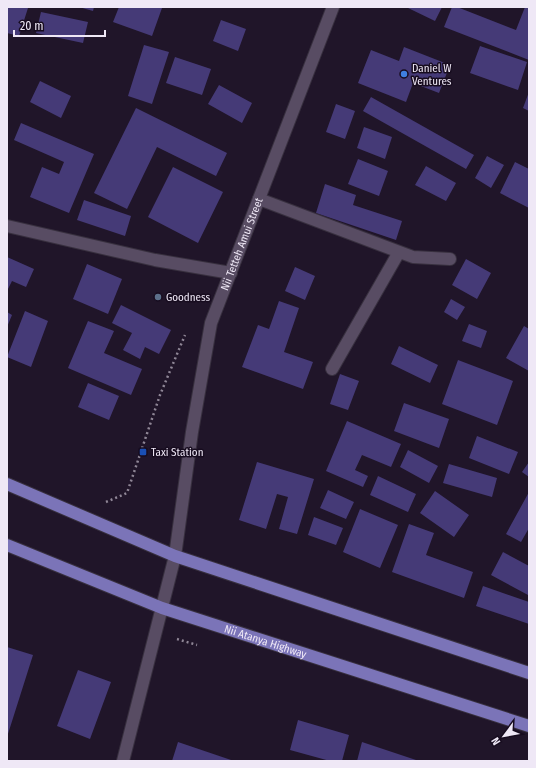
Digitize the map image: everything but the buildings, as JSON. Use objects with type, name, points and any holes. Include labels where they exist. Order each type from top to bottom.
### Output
[{"type":"main road","name":"Nii Tetteh Amui Street","points":[[123,761],[175,556],[192,432],[212,323],[332,7]]},
{"type":"main road","points":[[259,199],[414,257],[450,259]]},
{"type":"main road","points":[[7,226],[155,260],[231,273]]},
{"type":"main road","points":[[332,369],[399,252]]},
{"type":"main road","points":[[7,484],[175,556],[529,674]]},
{"type":"main road","name":"Nii Atanya Highway","points":[[7,545],[162,608],[529,726]]},
{"type":"path","points":[[105,503],[127,493],[160,395],[188,329]]},
{"type":"place","name":"Daniel W Ventures","points":[[404,74]]},
{"type":"place","name":"Goodness","points":[[158,297]]},
{"type":"place","name":"Taxi Station","points":[[143,452]]}]
